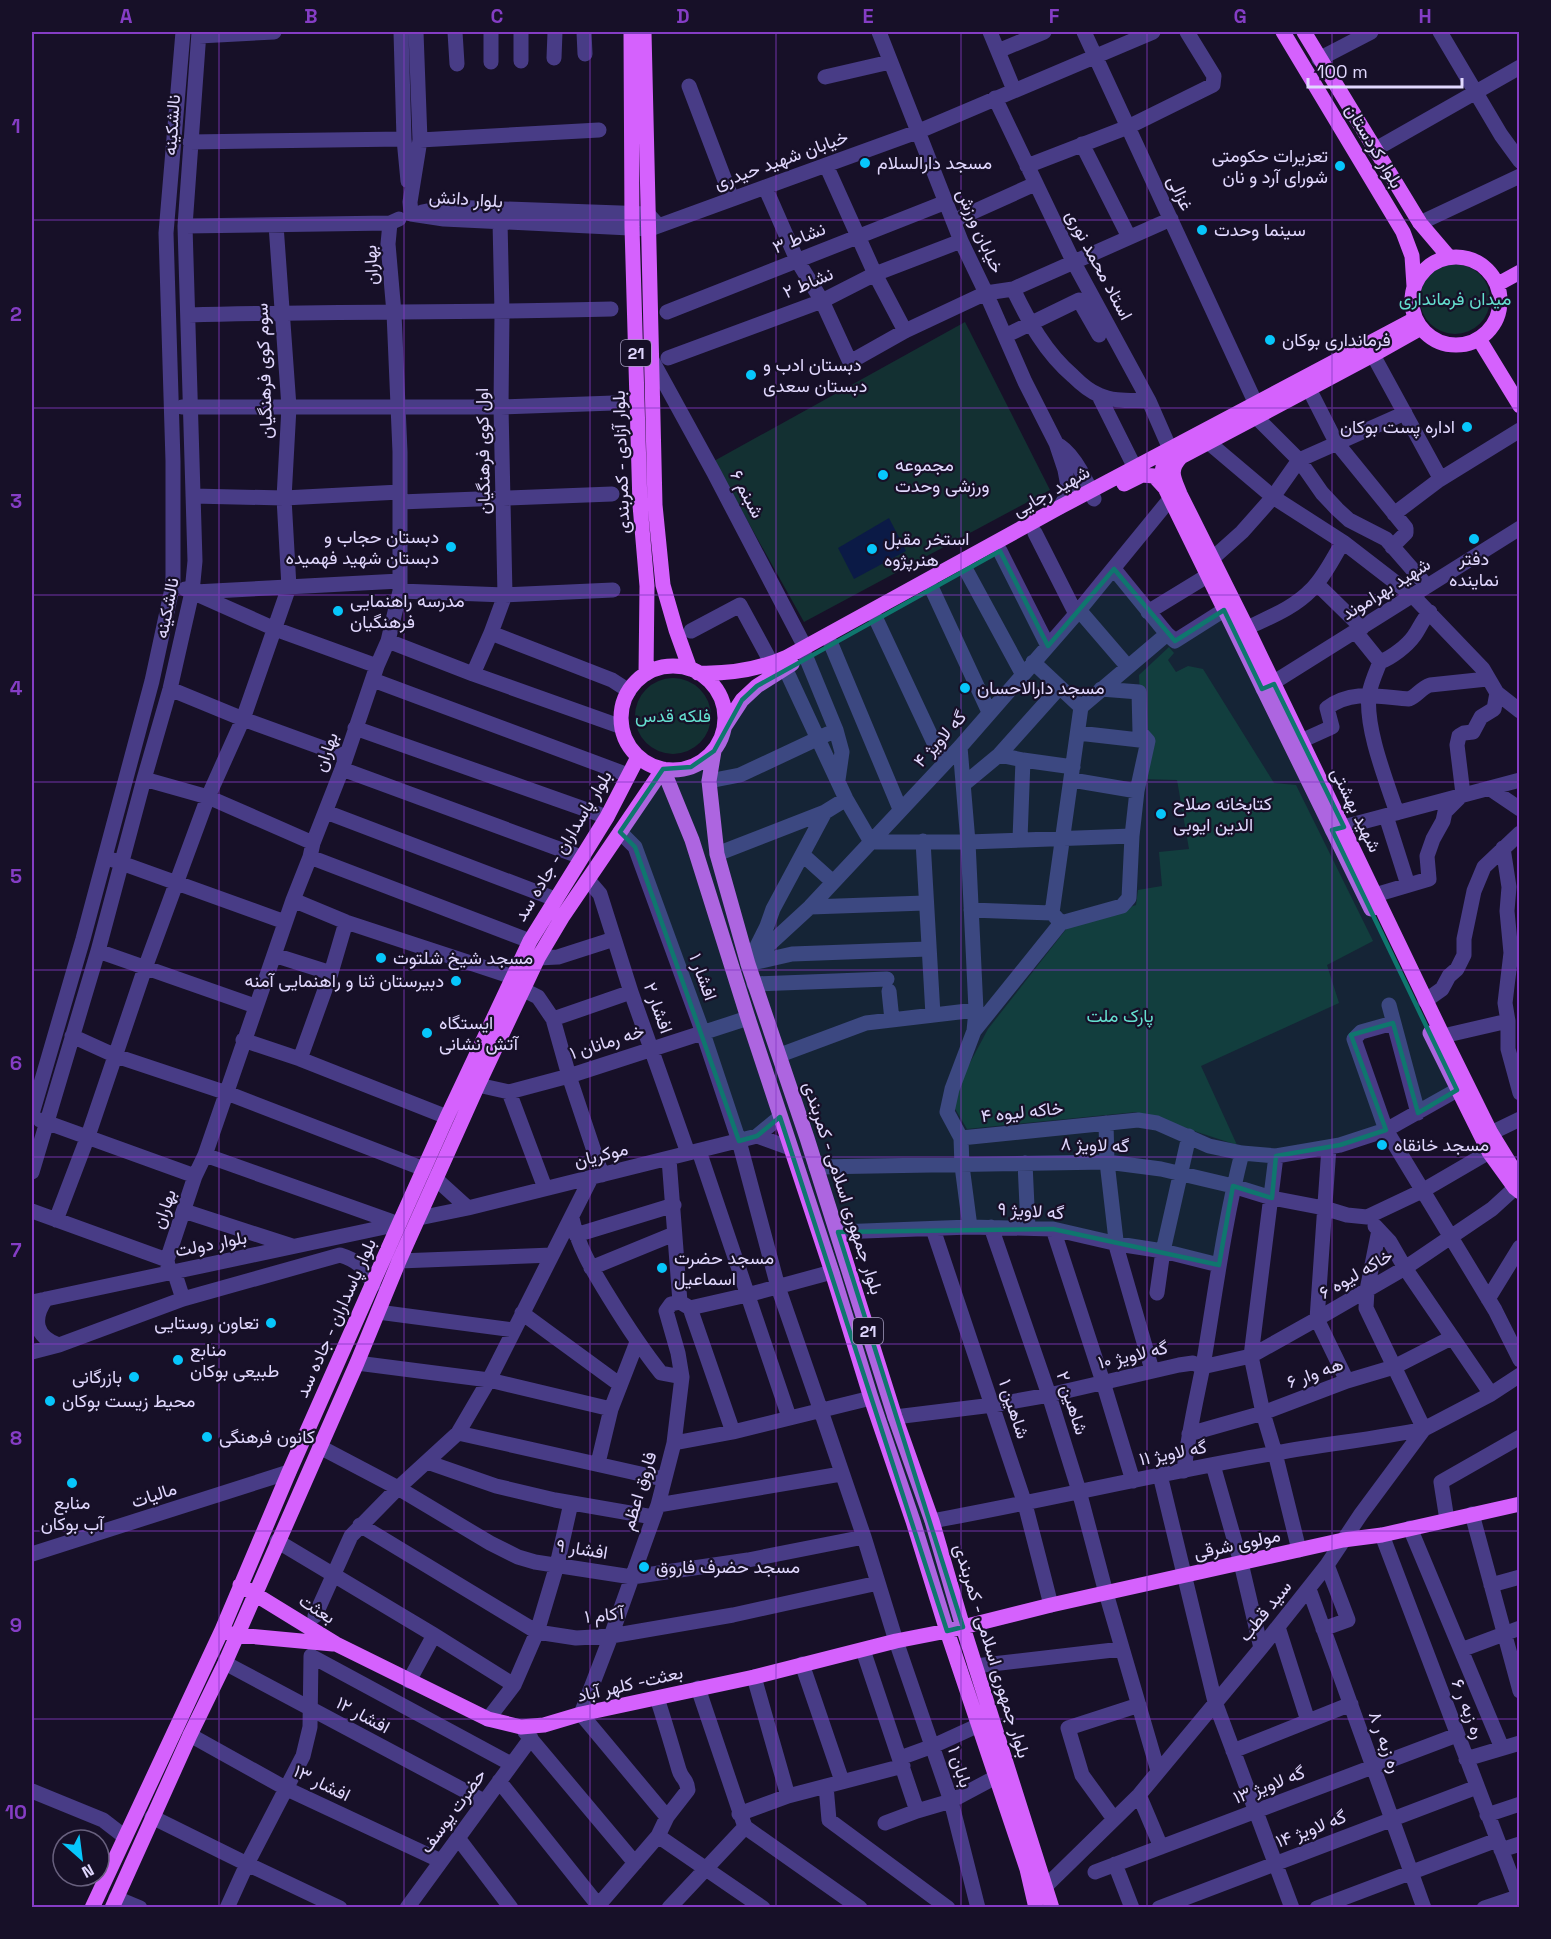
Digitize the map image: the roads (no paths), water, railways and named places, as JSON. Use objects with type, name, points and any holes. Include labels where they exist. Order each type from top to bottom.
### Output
[{"type":"main road","name":"بلوار آزادی - کمربندی","points":[[630,32],[632,220],[640,505],[647,586],[646,674]]},
{"type":"main road","name":"بلوار آزادی - کمربندی","points":[[644,32],[652,223],[655,505],[663,585],[676,630],[694,671]]},
{"type":"main road","name":"بلوار کردستان","points":[[1283,32],[1403,232],[1413,256],[1414,286]]},
{"type":"main road","name":"بلوار کردستان","points":[[1304,32],[1420,223],[1449,257]]},
{"type":"main road","points":[[1403,232],[1420,223]]},
{"type":"main road","points":[[1464,257],[1478,262],[1490,272],[1498,284],[1501,297],[1498,315],[1489,331],[1479,339],[1458,346],[1448,345],[1437,341],[1418,324],[1412,308],[1414,286],[1420,275],[1438,260],[1464,257]]},
{"type":"main road","points":[[1498,284],[1520,272]]},
{"type":"main road","name":"شهید رجایی","points":[[805,652],[831,644],[1035,533],[1135,468],[1255,410],[1418,324]]},
{"type":"main road","name":"شهید رجایی","points":[[1176,450],[1208,442],[1255,410],[1309,389],[1373,356],[1418,324]]},
{"type":"main road","points":[[1479,339],[1520,406]]},
{"type":"main road","points":[[1167,494],[1161,479],[1161,469],[1166,456],[1176,450]]},
{"type":"main road","name":"شهید بهشتی","points":[[1176,450],[1172,474],[1247,628],[1268,686],[1338,829],[1457,1090],[1489,1152],[1518,1186]]},
{"type":"main road","name":"شهید رجایی","points":[[725,726],[742,700],[779,666],[1060,507],[1142,475],[1154,476],[1167,494]]},
{"type":"main road","name":"شهید بهشتی","points":[[1167,494],[1224,610],[1301,741],[1338,829],[1375,895],[1491,1133],[1515,1172],[1518,1186]]},
{"type":"main road","points":[[647,586],[663,585]]},
{"type":"main road","points":[[663,769],[638,757],[628,743],[622,727],[621,714],[624,702],[629,691],[646,674],[660,668],[675,666],[694,671]]},
{"type":"main road","name":"شهید رجایی","points":[[694,671],[742,672],[779,666]]},
{"type":"main road","name":"21","points":[[663,769],[677,770],[691,767],[704,760],[721,739],[725,726],[725,710],[720,695],[711,682],[694,671]]},
{"type":"main road","name":"بلوار جمهوری اسلامی - کمربندی","points":[[714,750],[709,782],[717,854],[754,984],[780,1055],[895,1417],[932,1521],[1033,1867],[1036,1908]]},
{"type":"main road","name":"بلوار پاسداران - جاده سد","points":[[114,1903],[225,1662],[478,1085],[482,1063],[513,977],[530,940],[607,817],[638,757]]},
{"type":"main road","name":"بلوار پاسداران - جاده سد","points":[[92,1908],[222,1630],[447,1117],[482,1063],[563,916],[663,769]]},
{"type":"main road","name":"بلوار جمهوری اسلامی - کمربندی","points":[[663,769],[692,840],[996,1778],[1033,1867],[1046,1886],[1052,1908]]},
{"type":"main road","name":"مولوی شرقی","points":[[947,1631],[1051,1605],[1343,1540],[1382,1535],[1520,1504]]},
{"type":"main road","name":"بعثت","points":[[240,1585],[336,1644]]},
{"type":"main road","name":"بعثت","points":[[222,1630],[237,1635],[336,1644]]},
{"type":"main road","name":"بعثت- کلهر آباد","points":[[336,1644],[488,1719],[526,1733],[580,1714],[754,1677],[896,1641],[947,1631]]},
{"type":"street","name":"نالشکینه","points":[[32,1116],[83,939],[152,681],[173,584],[166,233],[183,32]]},
{"type":"street","points":[[199,34],[274,32]]},
{"type":"street","points":[[400,32],[404,139],[411,208]]},
{"type":"street","points":[[185,226],[390,223],[411,208],[420,140],[416,32]]},
{"type":"street","points":[[455,32],[457,64]]},
{"type":"street","points":[[491,32],[491,62]]},
{"type":"street","points":[[521,32],[521,61]]},
{"type":"street","points":[[554,58],[555,32]]},
{"type":"street","points":[[584,32],[585,54]]},
{"type":"street","name":"خیابان ورزش","points":[[881,32],[890,62],[961,241],[1056,443],[1068,486],[1060,507]]},
{"type":"street","points":[[990,32],[1014,90]]},
{"type":"street","points":[[998,51],[1044,32]]},
{"type":"street","name":"غزالی","points":[[1084,32],[1171,219],[1255,410]]},
{"type":"street","name":"خیابان شهید حیدری","points":[[632,220],[652,223],[732,199],[917,132],[1153,32]]},
{"type":"street","points":[[1027,166],[1128,127],[1213,85],[1214,76],[1187,32]]},
{"type":"street","points":[[1319,59],[1371,32]]},
{"type":"street","points":[[1440,32],[1501,135],[1520,161]]},
{"type":"street","name":"نالشکینه","points":[[32,1172],[123,863],[170,688],[192,592],[195,561],[185,226],[199,34]]},
{"type":"street","points":[[825,77],[890,62]]},
{"type":"street","points":[[1374,150],[1520,67]]},
{"type":"street","points":[[689,86],[732,199]]},
{"type":"street","name":"استاد محمد نوری","points":[[995,98],[1073,261],[1176,450]]},
{"type":"street","points":[[420,140],[599,130]]},
{"type":"street","points":[[190,142],[404,139]]},
{"type":"street","points":[[1082,144],[1129,237]]},
{"type":"street","points":[[825,165],[875,273],[905,331]]},
{"type":"street","points":[[1420,223],[1520,176]]},
{"type":"street","points":[[953,221],[1035,184]]},
{"type":"street","points":[[765,187],[797,260],[822,301],[850,362],[905,331],[986,292],[1013,289],[1171,219]]},
{"type":"street","name":"نشاط ۳","points":[[667,312],[946,202]]},
{"type":"street","name":"بلوار دانش","points":[[411,208],[447,207],[632,220]]},
{"type":"street","name":"بلوار دانش","points":[[411,208],[444,219],[632,220]]},
{"type":"street","name":"اول کوی فرهنگیان","points":[[473,674],[505,596],[500,221]]},
{"type":"street","name":"بهاران","points":[[170,1268],[195,1176],[205,1155],[255,1006],[388,641],[400,586],[398,408],[388,244],[390,223]]},
{"type":"street","name":"سوم کوی فرهنگیان","points":[[276,225],[289,407],[284,498],[289,587]]},
{"type":"street","name":"نشاط ۲","points":[[668,358],[822,301],[875,273],[961,241]]},
{"type":"street","points":[[1013,289],[1045,347],[1058,363],[1083,386],[1099,396],[1149,401]]},
{"type":"street","points":[[1005,336],[1080,300],[1099,335]]},
{"type":"street","points":[[189,315],[611,309]]},
{"type":"street","points":[[1373,356],[1438,473],[1439,480]]},
{"type":"street","name":"شبنم ۶","points":[[652,360],[714,473],[805,652],[836,730],[842,752],[838,780]]},
{"type":"street","points":[[1309,389],[1336,442],[1407,530],[1392,547]]},
{"type":"street","points":[[1099,396],[1135,468]]},
{"type":"street","points":[[171,407],[398,408],[614,403]]},
{"type":"street","points":[[1255,410],[1299,460],[1322,493],[1337,509],[1349,520],[1386,539],[1427,586]]},
{"type":"street","points":[[1213,558],[1242,532],[1273,497],[1299,460],[1405,413]]},
{"type":"street","points":[[1394,514],[1439,480],[1520,430]]},
{"type":"street","points":[[1208,442],[1273,497],[1343,542],[1413,596],[1483,669],[1497,693],[1520,711]]},
{"type":"street","name":"خیابان ورزش","points":[[1056,443],[1066,451],[1093,495]]},
{"type":"street","points":[[193,496],[504,498],[612,494]]},
{"type":"street","name":"گه لاویژ ۴","points":[[748,964],[810,907],[960,747],[1114,569],[1167,494]]},
{"type":"street","name":"شهید بهراموند","points":[[1268,686],[1520,528]]},
{"type":"street","points":[[1035,533],[1078,612],[1128,667]]},
{"type":"street","points":[[1247,628],[1285,610],[1311,590],[1343,542]]},
{"type":"street","points":[[1000,551],[1048,646]]},
{"type":"street","points":[[1114,569],[1171,638]]},
{"type":"street","points":[[966,570],[1023,675]]},
{"type":"street","points":[[1148,612],[1207,576]]},
{"type":"street","points":[[173,584],[375,673],[628,775]]},
{"type":"street","points":[[1317,584],[1359,629],[1380,662]]},
{"type":"street","points":[[192,592],[289,587],[400,586],[505,596],[613,590]]},
{"type":"street","points":[[56,1220],[208,797],[243,719],[289,587]]},
{"type":"street","points":[[932,589],[989,712]]},
{"type":"street","points":[[691,631],[740,605],[779,666],[818,737],[846,799],[871,842],[968,842],[1132,836]]},
{"type":"street","points":[[1056,918],[1081,707],[1128,667],[1171,638],[1224,610]]},
{"type":"street","points":[[1380,662],[1387,660],[1413,637],[1422,620],[1430,612]]},
{"type":"street","points":[[876,619],[944,764]]},
{"type":"street","points":[[491,633],[612,680],[629,691]]},
{"type":"street","points":[[388,641],[622,727]]},
{"type":"street","points":[[831,644],[900,809]]},
{"type":"street","points":[[1033,662],[1081,707]]},
{"type":"street","points":[[1380,662],[1369,695],[1371,724],[1408,885]]},
{"type":"street","points":[[1301,741],[1332,728],[1327,708],[1356,694],[1409,699],[1422,688],[1430,685],[1487,678]]},
{"type":"street","points":[[170,688],[343,763],[581,858]]},
{"type":"street","points":[[964,784],[999,755],[1059,688]]},
{"type":"street","points":[[1101,689],[1139,692],[1140,732],[1148,741]]},
{"type":"street","points":[[1463,794],[1457,745],[1459,736],[1473,732],[1481,717],[1494,709],[1497,693]]},
{"type":"street","points":[[355,729],[607,817]]},
{"type":"street","points":[[709,782],[740,775],[836,730]]},
{"type":"street","points":[[1078,733],[1148,741]]},
{"type":"street","points":[[971,910],[1056,918],[1122,906],[1129,898],[1137,791],[1148,741]]},
{"type":"street","points":[[960,747],[968,842],[976,1010],[974,1031]]},
{"type":"street","points":[[999,755],[1137,791]]},
{"type":"street","points":[[1020,839],[1023,760]]},
{"type":"street","points":[[144,778],[208,797],[312,850],[530,940]]},
{"type":"street","points":[[1338,829],[1520,780]]},
{"type":"street","points":[[1489,788],[1520,809]]},
{"type":"street","points":[[1375,895],[1430,879],[1426,856],[1445,812],[1463,794]]},
{"type":"street","points":[[717,854],[825,812],[846,799]]},
{"type":"street","points":[[326,812],[555,899]]},
{"type":"street","points":[[748,964],[773,909],[825,812]]},
{"type":"street","name":"افشار ۱","points":[[620,832],[635,847],[703,1033],[739,1142],[778,1287],[822,1411]]},
{"type":"street","points":[[1425,1001],[1443,989],[1464,955],[1464,939],[1473,891],[1484,867],[1520,833]]},
{"type":"street","points":[[923,841],[933,1015]]},
{"type":"street","points":[[1503,848],[1509,887],[1510,953],[1506,1004],[1508,1049],[1518,1086]]},
{"type":"street","points":[[803,855],[833,882]]},
{"type":"street","points":[[105,858],[285,922]]},
{"type":"street","name":"افشار ۲","points":[[588,880],[600,894],[631,992],[747,1295],[789,1418]]},
{"type":"street","points":[[293,900],[345,922],[513,977]]},
{"type":"street","points":[[810,907],[925,903]]},
{"type":"street","name":"خاکه لیوه ۴","points":[[1056,918],[974,1031],[952,1089],[947,1112],[961,1138],[1138,1120],[1157,1122],[1209,1146],[1242,1153],[1276,1156],[1329,1147],[1386,1130],[1457,1090]]},
{"type":"street","points":[[300,1059],[331,973],[345,922]]},
{"type":"street","points":[[538,958],[558,957],[614,939]]},
{"type":"street","points":[[748,964],[792,954],[928,949]]},
{"type":"street","points":[[98,951],[255,1006]]},
{"type":"street","points":[[274,955],[331,973]]},
{"type":"street","points":[[754,984],[888,985],[892,1020]]},
{"type":"street","points":[[315,1616],[351,1536],[398,1488],[458,1433],[489,1380],[552,1255],[597,1176],[553,1019],[538,997],[524,990]]},
{"type":"street","points":[[553,1019],[631,992]]},
{"type":"street","points":[[1389,1005],[1418,1113]]},
{"type":"street","points":[[780,1055],[866,1023],[976,1010]]},
{"type":"street","name":"خه رمانان ۱","points":[[478,1085],[509,1092],[569,1076],[748,1018]]},
{"type":"street","points":[[1443,1036],[1508,1021]]},
{"type":"street","points":[[1393,1023],[1361,1032],[1354,1039],[1386,1130],[1488,1299],[1520,1360]]},
{"type":"street","points":[[72,1036],[116,1056],[227,1093],[424,1169]]},
{"type":"street","points":[[243,1040],[300,1059],[447,1117]]},
{"type":"street","points":[[509,1092],[545,1188]]},
{"type":"street","points":[[32,1116],[195,1176]]},
{"type":"street","points":[[757,1136],[780,1117]]},
{"type":"street","points":[[1491,1133],[1520,1119]]},
{"type":"street","points":[[1106,1123],[1107,1162],[1117,1249],[1152,1370]]},
{"type":"street","points":[[757,1136],[790,1148]]},
{"type":"street","name":"موکریان","points":[[419,1218],[468,1208],[757,1136]]},
{"type":"street","points":[[1157,1293],[1162,1251],[1189,1136]]},
{"type":"street","points":[[961,1138],[962,1166],[970,1227]]},
{"type":"street","points":[[1329,1147],[1317,1319],[1347,1381]]},
{"type":"street","points":[[1489,1152],[1422,1191],[1367,1217],[1390,1242],[1451,1338],[1491,1394]]},
{"type":"street","points":[[1184,1471],[1233,1186],[1242,1153]]},
{"type":"street","points":[[205,1155],[399,1224]]},
{"type":"street","points":[[1276,1156],[1251,1356],[1263,1413],[1299,1550]]},
{"type":"street","points":[[669,1158],[674,1205],[674,1234],[685,1305],[733,1432]]},
{"type":"street","name":"گه لاویژ ۸","points":[[816,1167],[1107,1162],[1161,1169],[1272,1198],[1347,1215],[1367,1217]]},
{"type":"street","points":[[1025,1163],[1028,1228]]},
{"type":"street","points":[[436,1179],[468,1208]]},
{"type":"street","name":"خاکه لیوه ۶","points":[[1203,1367],[1251,1356],[1317,1319],[1405,1268],[1492,1209],[1518,1186]]},
{"type":"street","points":[[576,1235],[674,1205]]},
{"type":"street","points":[[32,1211],[170,1268],[183,1299]]},
{"type":"street","points":[[184,1211],[294,1247]]},
{"type":"street","points":[[572,1218],[576,1235],[591,1268],[637,1342],[661,1373],[682,1377]]},
{"type":"street","name":"بلوار دولت","points":[[39,1301],[170,1268],[294,1247],[399,1224]]},
{"type":"street","name":"گه لاویژ ۹","points":[[837,1232],[970,1227],[1053,1229],[1219,1265]]},
{"type":"street","name":"شاهین ۲","points":[[991,1227],[1049,1395],[1079,1491],[1158,1771]]},
{"type":"street","name":"شاهین ۱","points":[[933,1229],[1025,1504],[1051,1605]]},
{"type":"street","points":[[1053,1229],[1133,1481]]},
{"type":"street","points":[[1379,1230],[1367,1290],[1366,1308],[1424,1429]]},
{"type":"street","points":[[591,1268],[674,1234]]},
{"type":"street","points":[[1488,1299],[1520,1247]]},
{"type":"street","points":[[32,1352],[59,1345],[183,1299],[340,1255],[353,1259],[361,1265],[369,1274],[373,1285]]},
{"type":"street","points":[[399,1261],[552,1255]]},
{"type":"street","points":[[685,1305],[747,1295],[832,1272]]},
{"type":"street","points":[[39,1301],[37,1321],[39,1329],[49,1341],[59,1345]]},
{"type":"street","name":"فاروق اعظم","points":[[580,1714],[611,1636],[655,1511],[674,1443],[682,1377],[666,1311],[671,1304],[685,1305]]},
{"type":"street","points":[[378,1312],[514,1330]]},
{"type":"street","points":[[522,1313],[620,1384]]},
{"type":"street","name":"هه وار ۶","points":[[1189,1434],[1263,1413],[1347,1381],[1394,1367],[1451,1338]]},
{"type":"street","points":[[598,1463],[611,1409],[637,1342]]},
{"type":"street","points":[[357,1363],[489,1380],[611,1409]]},
{"type":"street","name":"گه لاویژ ۱۰","points":[[895,1417],[993,1405],[1049,1395],[1152,1370],[1193,1363],[1203,1367]]},
{"type":"street","name":"سید قطب","points":[[1046,1886],[1139,1795],[1261,1648],[1327,1565],[1424,1429],[1491,1394],[1520,1375]]},
{"type":"street","points":[[674,1443],[733,1432],[871,1398]]},
{"type":"street","name":"بابان ۱","points":[[822,1411],[896,1641],[951,1801],[978,1908]]},
{"type":"street","name":"گه لاویژ ۱۱","points":[[932,1521],[1275,1453],[1424,1429]]},
{"type":"street","points":[[458,1433],[663,1479]]},
{"type":"street","points":[[1447,1520],[1441,1482],[1520,1437]]},
{"type":"street","name":"افشار ۹","points":[[320,1447],[398,1488],[490,1543],[518,1557],[535,1562],[632,1577],[748,1560],[864,1537]]},
{"type":"street","points":[[427,1462],[496,1486],[571,1503],[655,1511],[841,1474]]},
{"type":"street","points":[[1213,1465],[1241,1563],[1261,1648]]},
{"type":"street","name":"مالیات","points":[[32,1554],[289,1473]]},
{"type":"street","points":[[1160,1476],[1215,1702],[1292,1908]]},
{"type":"street","points":[[488,1719],[514,1685],[537,1632],[557,1564],[571,1503]]},
{"type":"street","points":[[1472,1514],[1519,1688]]},
{"type":"street","name":"آکام ۱","points":[[360,1525],[537,1632],[576,1638],[611,1636],[733,1615],[878,1583]]},
{"type":"street","points":[[1410,1528],[1502,1748]]},
{"type":"street","name":"ره زبه ر ۶","points":[[1382,1535],[1519,1897]]},
{"type":"street","points":[[277,1541],[335,1574],[514,1685]]},
{"type":"street","points":[[1323,1629],[1348,1620],[1327,1565]]},
{"type":"street","points":[[1491,1585],[1520,1577]]},
{"type":"street","name":"۸ ره زبه ر","points":[[1309,1589],[1424,1908]]},
{"type":"street","points":[[1278,1627],[1308,1721]]},
{"type":"street","points":[[1461,1650],[1520,1628]]},
{"type":"street","points":[[409,1680],[434,1635]]},
{"type":"street","points":[[975,1666],[1122,1649]]},
{"type":"street","points":[[863,1650],[917,1811]]},
{"type":"street","points":[[227,1908],[303,1756],[310,1727],[311,1656],[511,1764]]},
{"type":"street","name":"افشار ۱۲","points":[[225,1662],[484,1801]]},
{"type":"street","points":[[802,1664],[842,1781]]},
{"type":"street","points":[[754,1677],[788,1796]]},
{"type":"street","points":[[698,1688],[742,1821],[860,1908]]},
{"type":"street","points":[[499,1781],[597,1906],[658,1836],[667,1818],[688,1791],[687,1781],[680,1773],[673,1743],[657,1698]]},
{"type":"street","points":[[1233,1751],[1351,1704]]},
{"type":"street","points":[[1114,1819],[1082,1775],[1068,1728],[1139,1705]]},
{"type":"street","points":[[580,1714],[667,1818]]},
{"type":"street","points":[[669,1908],[706,1868],[742,1821],[788,1796],[902,1762],[979,1725]]},
{"type":"street","points":[[526,1733],[635,1863]]},
{"type":"street","name":"حضرت یوسف","points":[[406,1908],[511,1764],[526,1733]]},
{"type":"street","name":"افشار ۱۳","points":[[190,1735],[287,1789],[441,1861]]},
{"type":"street","name":"گه لاویژ ۱۳","points":[[1095,1872],[1457,1735]]},
{"type":"street","points":[[1466,1759],[1520,1743]]},
{"type":"street","points":[[885,1823],[951,1801],[996,1778]]},
{"type":"street","points":[[826,1786],[829,1820],[948,1908]]},
{"type":"street","name":"گه لاویژ ۱۴","points":[[1160,1908],[1477,1787]]},
{"type":"street","points":[[32,1791],[103,1820],[125,1837]]},
{"type":"street","points":[[1139,1795],[1161,1847]]},
{"type":"street","points":[[1487,1815],[1520,1804]]},
{"type":"street","points":[[152,1817],[339,1908]]},
{"type":"street","points":[[658,1836],[763,1908]]},
{"type":"street","points":[[458,1838],[511,1908]]},
{"type":"street","points":[[1317,1908],[1411,1872],[1499,1845],[1520,1844]]},
{"type":"street","points":[[1115,1864],[1132,1908]]},
{"type":"street","points":[[1484,1908],[1519,1897]]},
{"type":"street","points":[[114,1903],[140,1908]]},
{"type":"water","name":"استخر مقبل هنرپژوه","points":[[889,518],[906,551],[854,579],[838,548]]},
{"type":"place","name":"مسجد دارالسلام","points":[[865,163]]},
{"type":"place","name":"تعزیرات حکومتی شورای آرد و نان","points":[[1340,166]]},
{"type":"place","name":"سینما وحدت","points":[[1202,230]]},
{"type":"place","name":"فرمانداری بوکان","points":[[1270,340]]},
{"type":"place","name":"دبستان ادب و دبستان سعدی","points":[[751,375]]},
{"type":"place","name":"اداره پست بوکان","points":[[1467,427]]},
{"type":"place","name":"مجموعه ورزشی وحدت","points":[[883,475]]},
{"type":"place","name":"دفتر نماینده","points":[[1474,539]]},
{"type":"place","name":"دبستان حجاب و دبستان شهید فهمیده","points":[[451,547]]},
{"type":"place","name":"استخر مقبل هنرپژوه","points":[[872,549]]},
{"type":"place","name":"مدرسه راهنمایی فرهنگیان","points":[[338,611]]},
{"type":"place","name":"مسجد دارالاحسان","points":[[965,688]]},
{"type":"place","name":"کتابخانه صلاح الدین ایوبی","points":[[1161,814]]},
{"type":"place","name":"مسجد شیخ شلتوت","points":[[381,958]]},
{"type":"place","name":"دبیرستان ثنا و راهنمایی آمنه","points":[[456,981]]},
{"type":"place","name":"ایستگاه آتش نشانی","points":[[427,1033]]},
{"type":"place","name":"مسجد خانقاه","points":[[1382,1145]]},
{"type":"place","name":"مسجد حضرت اسماعیل","points":[[662,1268]]},
{"type":"place","name":"تعاون روستایی","points":[[271,1323]]},
{"type":"place","name":"منابع طبیعی بوکان","points":[[178,1360]]},
{"type":"place","name":"بازرگانی","points":[[134,1377]]},
{"type":"place","name":"محیط زیست بوکان","points":[[50,1401]]},
{"type":"place","name":"کانون فرهنگی","points":[[207,1437]]},
{"type":"place","name":"منابع آب بوکان","points":[[72,1483]]},
{"type":"place","name":"مسجد حضرف فاروق","points":[[644,1567]]},
{"type":"park label","name":"میدان فرمانداری","points":[[1455,299]]},
{"type":"park label","name":"فلکه قدس","points":[[673,716]]},
{"type":"park label","name":"پارک ملت","points":[[1120,1016]]}]
